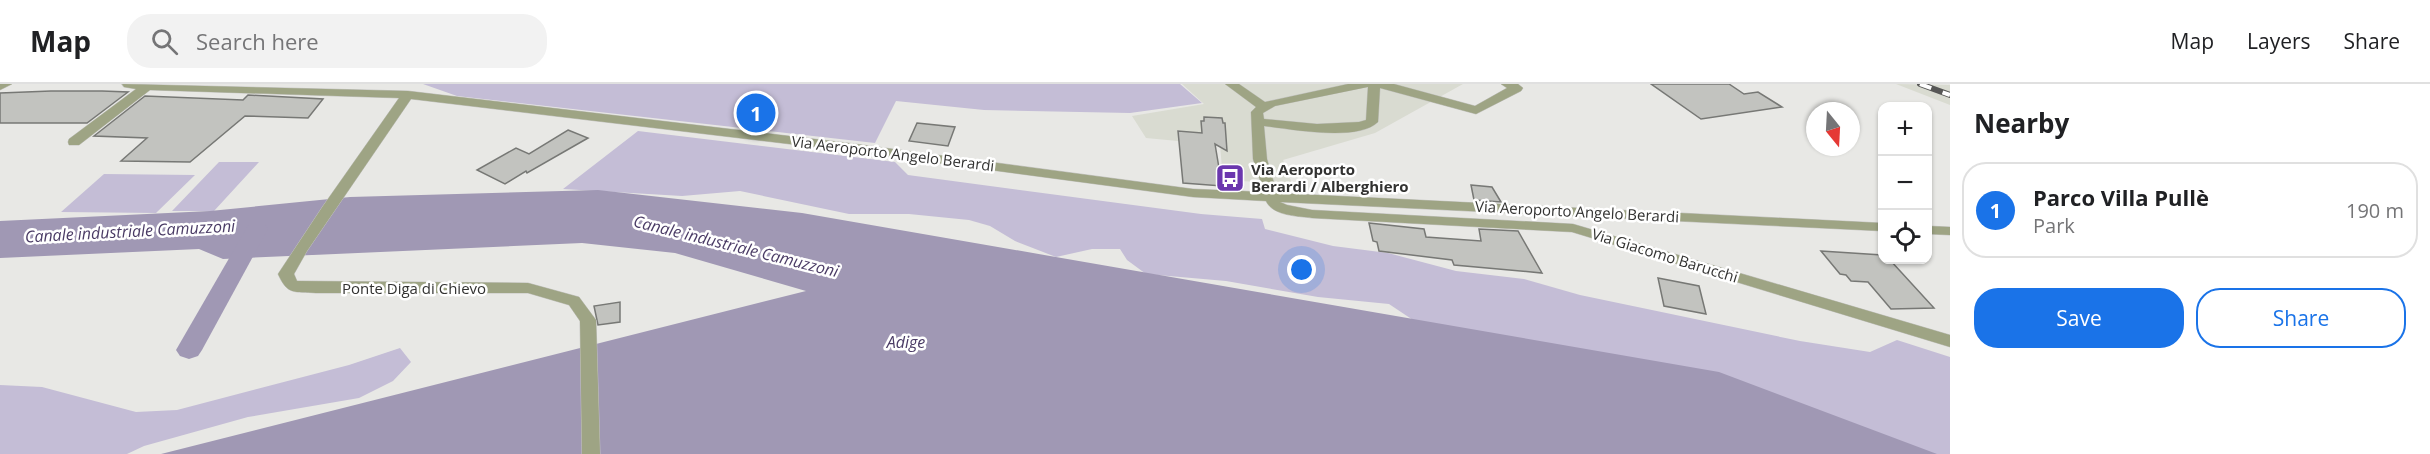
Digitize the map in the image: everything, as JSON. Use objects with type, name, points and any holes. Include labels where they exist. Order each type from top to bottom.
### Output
[{"type":"street","points":[[0,86],[6,84]]},
{"type":"street","name":"Via Aeroporto Angelo Berardi","points":[[128,84],[408,95],[848,147],[1193,193],[1878,227]]},
{"type":"street","points":[[398,84],[408,95]]},
{"type":"street","points":[[1231,84],[1263,106]]},
{"type":"street","points":[[1270,196],[1260,159],[1257,112],[1263,106],[1271,103],[1366,84]]},
{"type":"street","points":[[1258,122],[1346,129],[1362,128],[1372,122],[1374,84]]},
{"type":"street","points":[[1380,84],[1476,110],[1517,88],[1507,84]]},
{"type":"street","points":[[74,142],[148,85]]},
{"type":"street","name":"Ponte Diga di Chievo","points":[[408,95],[386,122],[338,193],[286,274],[286,280],[291,286],[316,288],[528,288],[574,301],[588,320],[591,454]]},
{"type":"street","name":"Via Giacomo Barucchi","points":[[1270,196],[1274,204],[1283,209],[1312,214],[1573,228],[1950,341]]},
{"type":"street","points":[[1932,230],[1950,231]]},
{"type":"shaded area","points":[[423,84],[1180,84],[1202,103],[1130,113],[984,110],[896,101],[875,143],[457,96]]},
{"type":"shaded area","points":[[1182,84],[1463,84],[1375,133],[1283,160],[1292,184],[1223,180],[1220,145],[1146,138],[1132,116],[1204,104]]},
{"type":"shaded area","points":[[1896,84],[1950,85],[1950,105]]},
{"type":"shaded area","points":[[638,131],[895,162],[908,175],[1201,214],[1262,219],[1265,229],[1333,246],[1388,253],[1456,271],[1524,279],[1580,295],[1800,341],[1870,352],[1897,340],[1950,357],[1950,454],[1922,454],[1428,330],[1389,304],[1318,297],[1226,281],[1146,274],[1127,260],[1120,249],[1092,249],[1056,257],[1015,241],[990,226],[969,220],[909,214],[849,214],[740,191],[682,196],[563,189]]},
{"type":"shaded area","points":[[219,162],[259,162],[214,211],[172,211]]},
{"type":"shaded area","points":[[104,174],[195,175],[156,213],[61,212]]},
{"type":"shaded area","points":[[400,348],[411,362],[393,381],[359,398],[248,417],[144,446],[127,454],[0,454],[0,385],[42,387],[136,412],[177,410],[349,365]]},
{"type":"water","name":"Adige","points":[[598,190],[802,213],[1719,372],[1937,454],[161,454],[806,291],[675,253],[582,243],[223,259],[199,249],[0,258],[0,221],[210,211],[350,197]]},
{"type":"building","points":[[1651,84],[1729,84],[1744,94],[1758,92],[1782,107],[1701,119]]},
{"type":"building","points":[[128,92],[87,123],[0,123],[0,93]]},
{"type":"building","points":[[248,95],[323,99],[308,118],[245,116],[190,162],[121,161],[147,138],[94,136],[145,96],[243,100]]},
{"type":"building","points":[[1204,117],[1222,118],[1225,123],[1227,151],[1215,144],[1222,186],[1183,183],[1178,131],[1202,133],[1201,121],[1204,121]]},
{"type":"building","points":[[917,123],[955,127],[948,146],[909,141]]},
{"type":"building","points":[[568,130],[588,138],[505,184],[477,170],[516,148],[529,154]]},
{"type":"building","points":[[1471,185],[1492,187],[1501,202],[1474,200]]},
{"type":"building","points":[[1369,223],[1424,229],[1426,237],[1481,241],[1479,229],[1518,231],[1542,273],[1454,265],[1452,260],[1379,251],[1377,242],[1373,241]]},
{"type":"building","points":[[1821,251],[1878,255],[1878,264],[1894,264],[1934,308],[1891,309],[1868,282],[1851,281],[1846,275],[1840,274]]},
{"type":"building","points":[[1658,278],[1699,286],[1706,314],[1664,306]]},
{"type":"building","points":[[620,302],[620,322],[598,325],[594,306]]},
{"type":"waterway","name":"Canale industriale Camuzzoni","points":[[189,350],[257,229]]},
{"type":"railway","points":[[1920,84],[1950,95]]},
{"type":"place","name":"Parco Villa Pullè","points":[[756,113]]},
{"type":"place","name":"Via Aeroporto Berardi / Alberghiero","points":[[1230,178]]}]
